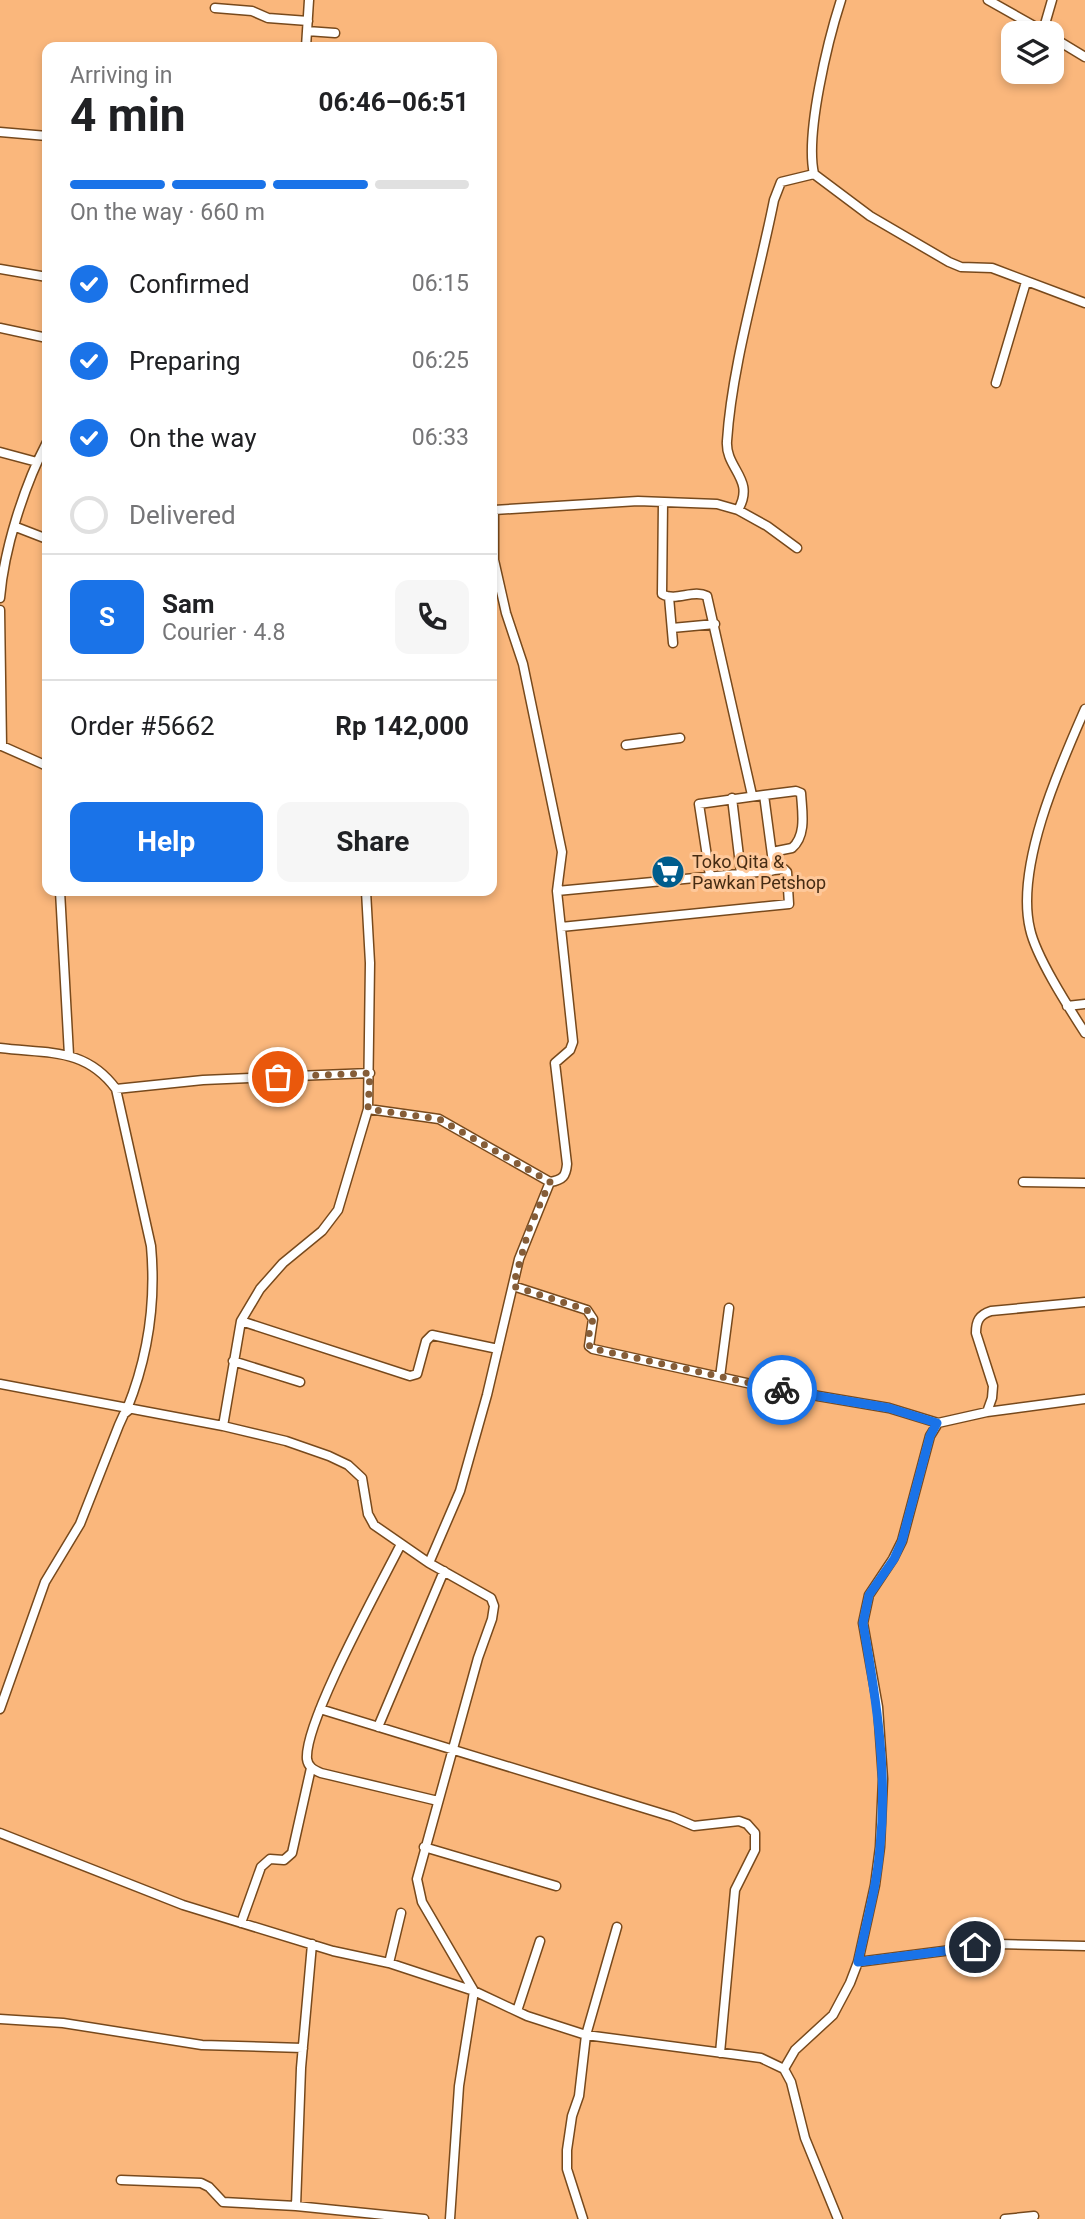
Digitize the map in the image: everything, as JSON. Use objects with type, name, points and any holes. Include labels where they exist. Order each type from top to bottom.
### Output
[{"type":"street","points":[[306,42],[309,0]]},
{"type":"street","points":[[814,174],[814,141],[821,79],[841,0]]},
{"type":"street","points":[[988,0],[1028,21]]},
{"type":"street","points":[[1047,21],[1052,0]]},
{"type":"street","points":[[215,8],[252,12],[268,19],[308,20]]},
{"type":"street","points":[[307,31],[335,33]]},
{"type":"street","points":[[1064,44],[1085,57]]},
{"type":"street","points":[[0,132],[42,136]]},
{"type":"street","points":[[814,174],[870,216],[937,257],[961,267],[984,266],[1085,303]]},
{"type":"street","points":[[738,510],[743,502],[745,489],[729,454],[727,440],[738,369],[774,200],[781,182],[814,174]]},
{"type":"street","points":[[0,269],[42,277]]},
{"type":"street","points":[[996,383],[1026,282]]},
{"type":"street","points":[[0,328],[42,337]]},
{"type":"street","points":[[0,452],[37,462]]},
{"type":"street","points":[[0,598],[16,527],[42,452]]},
{"type":"street","points":[[663,502],[662,594],[669,597],[706,594],[752,795]]},
{"type":"street","points":[[497,510],[663,502],[721,505],[738,510],[797,548]]},
{"type":"street","points":[[16,527],[42,537]]},
{"type":"street","points":[[368,1109],[439,1119],[550,1182],[566,1175],[555,1063],[570,1049],[573,1042],[557,891],[562,852],[523,664],[506,613],[497,573]]},
{"type":"street","points":[[669,597],[673,643]]},
{"type":"street","points":[[0,610],[1,746],[42,764]]},
{"type":"street","points":[[672,628],[715,624]]},
{"type":"street","points":[[1085,709],[1059,767],[1031,864],[1028,891],[1030,931],[1067,1006],[1085,1033]]},
{"type":"street","points":[[626,744],[680,738]]},
{"type":"street","points":[[710,876],[699,804],[796,790],[801,793],[802,825],[799,840],[792,848],[772,852]]},
{"type":"street","points":[[764,795],[774,870]]},
{"type":"street","points":[[732,798],[741,873]]},
{"type":"street","points":[[557,891],[784,869],[788,872],[789,904],[561,927]]},
{"type":"street","points":[[60,896],[69,1055]]},
{"type":"street","points":[[223,1426],[241,1321],[260,1289],[276,1271],[322,1231],[338,1210],[368,1109],[370,928],[367,896]]},
{"type":"street","points":[[1067,1006],[1085,1004]]},
{"type":"street","points":[[0,1048],[69,1055],[104,1072],[116,1089],[151,1245],[153,1266],[152,1299],[145,1350],[129,1409],[119,1425],[80,1524],[45,1582],[0,1709]]},
{"type":"street","points":[[116,1089],[203,1080],[370,1073]]},
{"type":"street","points":[[429,1563],[460,1491],[529,1229],[550,1182]]},
{"type":"street","points":[[1023,1182],[1085,1182]]},
{"type":"street","points":[[513,1286],[587,1310],[593,1319],[588,1338],[589,1346],[593,1349],[720,1377],[889,1408],[937,1423],[986,1412],[1085,1399]]},
{"type":"street","points":[[986,1412],[993,1393],[976,1333],[976,1325],[981,1315],[991,1311],[1085,1302]]},
{"type":"street","points":[[720,1377],[729,1308]]},
{"type":"street","points":[[241,1321],[411,1376],[417,1374],[426,1341],[432,1335],[498,1349]]},
{"type":"street","points":[[233,1361],[300,1382]]},
{"type":"street","points":[[0,1384],[223,1426],[286,1441],[348,1465],[362,1478],[369,1514],[374,1525],[429,1563],[491,1598],[494,1606],[418,1867],[418,1892],[474,1991],[459,2087],[450,2219]]},
{"type":"street","points":[[784,2069],[795,2050],[833,2015],[858,1962],[879,1859],[883,1779],[878,1707],[863,1623],[864,1610],[869,1595],[894,1559],[902,1541],[930,1436],[937,1423]]},
{"type":"street","points":[[401,1544],[320,1709],[307,1760],[312,1768],[321,1773],[438,1801]]},
{"type":"street","points":[[377,1727],[444,1571]]},
{"type":"street","points":[[320,1709],[673,1816],[694,1826],[739,1821],[747,1824],[755,1833],[755,1850],[735,1890],[720,2053]]},
{"type":"street","points":[[241,1923],[261,1867],[270,1859],[284,1860],[292,1853],[312,1768]]},
{"type":"street","points":[[0,1833],[183,1905],[312,1944],[389,1963],[474,1991],[517,2011],[586,2035],[761,2058],[784,2069],[805,2138],[838,2219]]},
{"type":"street","points":[[424,1847],[556,1886]]},
{"type":"street","points":[[389,1963],[401,1913]]},
{"type":"street","points":[[583,2219],[567,2169],[567,2150],[572,2116],[579,2096],[586,2035],[617,1927]]},
{"type":"street","points":[[517,2011],[540,1941]]},
{"type":"street","points":[[304,2219],[301,2206],[303,2048],[312,1944]]},
{"type":"street","points":[[858,1962],[998,1944],[1085,1946]]},
{"type":"street","points":[[0,2019],[63,2023],[202,2045],[303,2048]]},
{"type":"street","points":[[121,2180],[198,2183],[209,2186],[223,2203],[301,2206],[424,2219]]},
{"type":"street","points":[[1005,2219],[1034,2216]]},
{"type":"way so far","points":[[278,1077],[370,1073],[368,1109],[439,1119],[550,1182],[529,1229],[513,1286],[587,1310],[593,1319],[588,1338],[590,1348],[782,1390]]},
{"type":"place","name":"Toko Qita & Pawkan Petshop","points":[[668,872]]},
{"type":"route","points":[[782,1390],[889,1408],[937,1423],[930,1436],[902,1541],[894,1559],[869,1595],[864,1610],[863,1623],[878,1707],[883,1779],[880,1847],[875,1885],[858,1962],[975,1947]]}]
